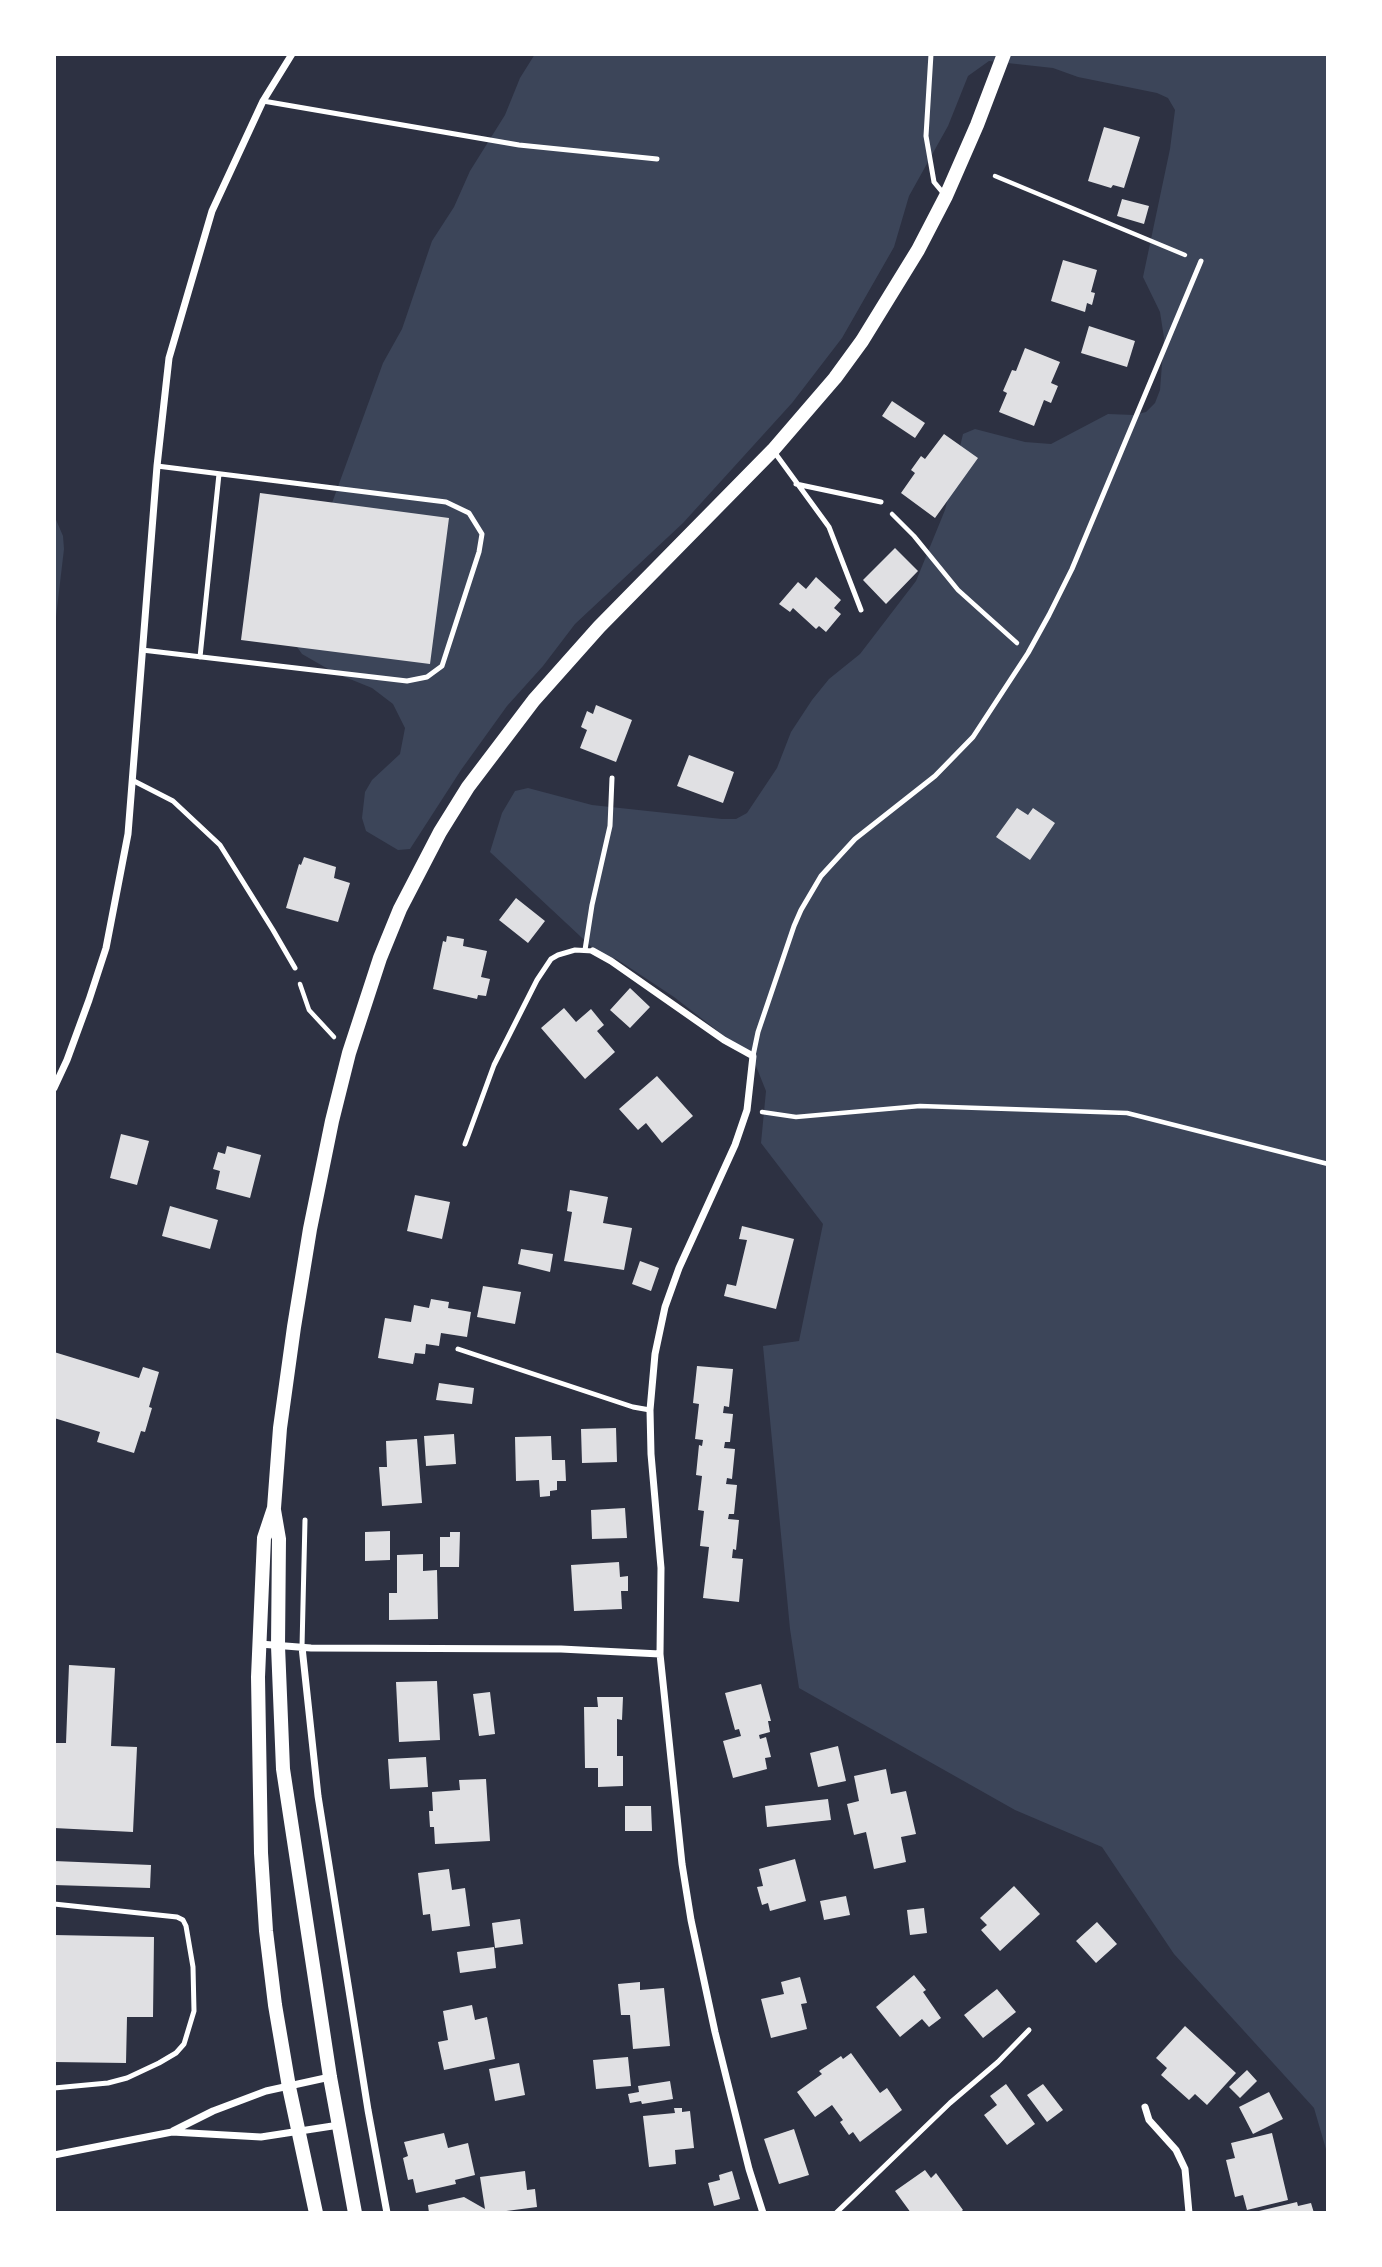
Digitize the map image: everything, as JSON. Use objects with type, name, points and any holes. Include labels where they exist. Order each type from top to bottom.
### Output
[{"type":"main road","points":[[355,2213],[330,2077],[283,1769],[278,1646],[279,1539],[274,1508],[280,1429],[298,1303],[329,1134],[349,1052],[380,958],[400,909],[420,867],[468,786],[534,700],[590,637],[773,450],[835,378],[862,341],[918,250],[946,196],[1004,54]]},
{"type":"main road","points":[[274,1508],[264,1538],[260,1644],[258,1751],[265,1918],[275,2005],[289,2087],[316,2213]]},
{"type":"street","points":[[54,1088],[85,1012],[106,948],[128,834],[157,466],[169,358],[212,211],[263,101],[292,54]]},
{"type":"street","points":[[589,951],[611,961],[724,1040],[753,1056],[747,1110],[735,1145],[679,1268],[665,1307],[654,1354],[650,1410],[651,1454],[662,1569],[660,1654],[682,1864],[715,2032],[749,2169],[763,2213]]},
{"type":"street","points":[[260,1644],[458,1650],[561,1649],[660,1654]]},
{"type":"street","points":[[302,1647],[318,1796],[387,2213]]},
{"type":"street","points":[[172,2132],[213,2111],[266,2091],[330,2077]]},
{"type":"street","points":[[1145,2107],[1149,2120],[1176,2150],[1185,2169],[1189,2213]]},
{"type":"street","points":[[54,2155],[172,2132],[261,2137],[339,2125]]},
{"type":"lane","points":[[932,54],[926,136],[934,182],[946,196]]},
{"type":"lane","points":[[263,101],[519,145],[657,159]]},
{"type":"lane","points":[[753,1056],[758,1032],[800,909],[821,876],[855,839],[925,784],[954,757],[972,737],[1028,653],[1072,569],[1201,261]]},
{"type":"lane","points":[[773,450],[830,527],[861,610]]},
{"type":"lane","points":[[142,650],[407,681],[427,677],[442,666],[479,552],[482,534],[469,513],[446,502],[157,466]]},
{"type":"lane","points":[[200,656],[219,474]]},
{"type":"lane","points":[[796,484],[881,502]]},
{"type":"lane","points":[[465,1144],[494,1065],[537,980],[551,960],[558,955],[575,950],[589,951],[592,905],[610,826],[612,778]]},
{"type":"lane","points":[[132,780],[173,801],[220,845],[295,968]]},
{"type":"lane","points":[[458,1349],[633,1407],[650,1410]]},
{"type":"lane","points":[[302,1647],[305,1520]]},
{"type":"lane","points":[[54,1904],[177,1917],[183,1920],[193,1967],[194,2011],[184,2044],[176,2053],[159,2063],[127,2078],[108,2083],[54,2088]]},
{"type":"lane","points":[[836,2213],[1029,2030]]},
{"type":"path","points":[[995,176],[1201,261]]},
{"type":"path","points":[[881,502],[914,536],[958,590],[1028,653]]},
{"type":"path","points":[[295,968],[309,1010],[349,1052]]},
{"type":"path","points":[[747,1110],[796,1117],[920,1106],[1127,1113],[1328,1164]]},
{"type":"shaded area","points":[[535,54],[1328,54],[1328,2156],[1314,2108],[1174,1954],[1102,1847],[1015,1810],[799,1688],[790,1629],[763,1346],[799,1341],[823,1224],[761,1143],[766,1091],[756,1066],[737,1046],[674,997],[618,960],[595,950],[490,852],[502,813],[515,791],[528,788],[592,805],[722,819],[736,819],[747,813],[777,768],[791,732],[812,700],[829,679],[860,654],[916,581],[945,510],[963,434],[975,429],[1025,442],[1051,444],[1108,414],[1134,415],[1146,412],[1155,403],[1160,390],[1164,338],[1160,312],[1143,277],[1170,149],[1175,110],[1168,98],[1157,93],[1078,77],[1053,68],[989,61],[968,76],[948,126],[909,196],[894,247],[842,338],[792,403],[683,523],[575,624],[543,666],[507,706],[461,770],[410,849],[398,850],[366,831],[362,818],[365,792],[372,780],[400,754],[405,728],[393,704],[372,688],[335,673],[302,654],[280,623],[332,503],[383,363],[402,329],[432,241],[454,207],[470,171],[505,115],[520,78]]},
{"type":"shaded area","points":[[54,515],[63,536],[64,549],[54,634]]},
{"type":"building","points":[[1104,127],[1140,137],[1124,188],[1113,185],[1111,188],[1088,181]]},
{"type":"building","points":[[1122,199],[1149,206],[1144,224],[1117,216]]},
{"type":"building","points":[[1063,260],[1097,270],[1091,292],[1095,293],[1092,305],[1087,303],[1085,312],[1051,301]]},
{"type":"building","points":[[1089,326],[1135,341],[1127,367],[1081,353]]},
{"type":"building","points":[[1025,348],[1060,362],[1051,383],[1058,386],[1051,403],[1044,400],[1034,426],[999,412],[1007,393],[1003,391],[1012,370],[1016,371]]},
{"type":"building","points":[[892,401],[925,423],[915,438],[882,416]]},
{"type":"building","points":[[944,434],[978,458],[935,518],[901,493],[915,473],[911,470],[921,456],[925,459]]},
{"type":"building","points":[[260,493],[449,518],[430,664],[241,640]]},
{"type":"building","points":[[895,548],[918,571],[886,604],[863,580]]},
{"type":"building","points":[[816,577],[841,600],[834,608],[841,614],[826,632],[819,626],[816,629],[793,608],[790,612],[779,604],[798,582],[806,589]]},
{"type":"building","points":[[596,705],[632,720],[616,762],[580,748],[587,730],[581,727],[587,711],[593,714]]},
{"type":"building","points":[[689,755],[734,772],[723,803],[677,786]]},
{"type":"building","points":[[1017,808],[1028,815],[1033,808],[1055,823],[1030,860],[996,837]]},
{"type":"building","points":[[304,857],[336,867],[334,878],[350,883],[338,922],[286,908],[299,864],[301,865]]},
{"type":"building","points":[[516,898],[545,921],[528,943],[499,920]]},
{"type":"building","points":[[447,936],[464,939],[463,946],[487,951],[481,977],[490,979],[486,996],[478,995],[477,999],[433,989],[443,941],[446,942]]},
{"type":"building","points":[[630,988],[650,1007],[630,1028],[610,1010]]},
{"type":"building","points":[[564,1008],[576,1022],[591,1009],[604,1025],[597,1031],[615,1052],[585,1079],[541,1028]]},
{"type":"building","points":[[657,1076],[693,1116],[662,1143],[646,1123],[638,1130],[619,1109]]},
{"type":"building","points":[[121,1134],[149,1141],[137,1185],[110,1178]]},
{"type":"building","points":[[227,1146],[261,1155],[250,1198],[216,1189],[220,1171],[213,1169],[218,1152],[225,1154]]},
{"type":"building","points":[[570,1190],[608,1197],[603,1223],[632,1228],[624,1270],[564,1261],[572,1212],[567,1211]]},
{"type":"building","points":[[415,1195],[450,1202],[442,1239],[407,1231]]},
{"type":"building","points":[[170,1206],[218,1220],[210,1249],[162,1236]]},
{"type":"building","points":[[742,1226],[794,1239],[776,1309],[724,1296],[727,1284],[736,1286],[747,1240],[739,1239]]},
{"type":"building","points":[[521,1249],[553,1254],[550,1272],[518,1264]]},
{"type":"building","points":[[640,1261],[659,1268],[651,1291],[632,1284]]},
{"type":"building","points":[[483,1286],[521,1292],[515,1324],[477,1317]]},
{"type":"building","points":[[431,1299],[449,1302],[448,1308],[471,1312],[467,1337],[441,1333],[439,1346],[426,1344],[425,1354],[415,1353],[413,1364],[378,1358],[385,1318],[411,1322],[414,1305],[429,1308]]},
{"type":"building","points":[[54,1352],[139,1378],[143,1367],[159,1372],[145,1432],[141,1431],[134,1453],[97,1442],[100,1432],[54,1418]]},
{"type":"building","points":[[697,1366],[733,1369],[729,1407],[724,1406],[723,1413],[733,1414],[730,1442],[725,1442],[724,1448],[735,1449],[732,1479],[727,1478],[726,1484],[737,1485],[734,1514],[729,1514],[728,1519],[739,1520],[736,1550],[733,1549],[732,1558],[743,1559],[739,1602],[703,1598],[709,1547],[700,1546],[704,1511],[698,1510],[702,1476],[696,1475],[699,1445],[702,1446],[703,1440],[695,1439],[699,1404],[693,1403]]},
{"type":"building","points":[[439,1383],[474,1388],[472,1404],[436,1400]]},
{"type":"building","points":[[616,1428],[617,1462],[582,1463],[581,1429]]},
{"type":"building","points":[[454,1434],[456,1464],[426,1466],[424,1436]]},
{"type":"building","points":[[551,1436],[552,1460],[565,1460],[566,1481],[557,1481],[557,1490],[550,1491],[550,1496],[540,1497],[539,1480],[516,1481],[515,1437]]},
{"type":"building","points":[[417,1439],[422,1503],[382,1506],[379,1467],[387,1467],[386,1441]]},
{"type":"building","points":[[625,1508],[627,1538],[592,1539],[591,1510]]},
{"type":"building","points":[[390,1531],[390,1560],[365,1561],[365,1532]]},
{"type":"building","points":[[450,1532],[460,1532],[459,1567],[440,1567],[440,1537],[450,1537]]},
{"type":"building","points":[[423,1554],[423,1571],[437,1570],[438,1619],[389,1620],[389,1593],[397,1593],[397,1555]]},
{"type":"building","points":[[619,1562],[620,1577],[628,1576],[628,1591],[621,1591],[622,1609],[574,1611],[571,1565]]},
{"type":"building","points":[[69,1665],[115,1668],[111,1746],[137,1747],[133,1832],[54,1828],[54,1743],[66,1743]]},
{"type":"building","points":[[437,1681],[440,1740],[399,1742],[396,1682]]},
{"type":"building","points":[[761,1684],[771,1721],[768,1721],[770,1732],[759,1735],[760,1739],[766,1737],[771,1757],[765,1758],[767,1769],[733,1778],[723,1741],[741,1736],[739,1729],[735,1730],[725,1693]]},
{"type":"building","points":[[490,1692],[495,1734],[479,1736],[473,1694]]},
{"type":"building","points":[[597,1697],[623,1697],[622,1720],[617,1719],[617,1756],[623,1756],[623,1786],[598,1787],[598,1768],[585,1768],[584,1707],[598,1707]]},
{"type":"building","points":[[838,1746],[846,1781],[818,1787],[810,1753]]},
{"type":"building","points":[[426,1757],[428,1787],[390,1789],[388,1759]]},
{"type":"building","points":[[886,1769],[891,1794],[906,1791],[916,1834],[901,1837],[906,1862],[874,1869],[866,1832],[854,1835],[847,1804],[859,1801],[854,1776]]},
{"type":"building","points":[[486,1779],[490,1841],[435,1844],[429,1811],[433,1811],[432,1792],[460,1790],[459,1780]]},
{"type":"building","points":[[828,1799],[831,1820],[767,1827],[765,1806]]},
{"type":"building","points":[[625,1806],[651,1806],[652,1831],[625,1831]]},
{"type":"building","points":[[795,1859],[806,1901],[770,1911],[768,1903],[762,1905],[757,1887],[763,1886],[759,1869]]},
{"type":"building","points":[[54,1861],[151,1865],[150,1888],[54,1885]]},
{"type":"building","points":[[449,1869],[452,1890],[465,1888],[470,1926],[432,1931],[430,1914],[423,1915],[418,1873]]},
{"type":"building","points":[[1014,1886],[1040,1914],[1000,1951],[981,1930],[987,1925],[980,1918]]},
{"type":"building","points":[[846,1896],[850,1915],[824,1920],[820,1901]]},
{"type":"building","points":[[924,1908],[927,1933],[910,1935],[907,1910]]},
{"type":"building","points":[[520,1919],[523,1944],[495,1948],[492,1923]]},
{"type":"building","points":[[1097,1922],[1117,1944],[1096,1963],[1076,1941]]},
{"type":"building","points":[[54,1935],[154,1937],[153,2017],[127,2017],[126,2063],[54,2062]]},
{"type":"building","points":[[494,1947],[496,1968],[460,1973],[457,1952]]},
{"type":"building","points":[[914,1975],[926,1990],[923,1992],[941,2018],[929,2027],[922,2019],[900,2037],[876,2007]]},
{"type":"building","points":[[800,1977],[807,2003],[801,2004],[807,2029],[771,2038],[761,1999],[784,1994],[781,1982]]},
{"type":"building","points":[[640,1982],[640,1990],[664,1988],[670,2046],[633,2049],[630,2015],[621,2015],[618,1984]]},
{"type":"building","points":[[997,1989],[1016,2012],[983,2038],[964,2015]]},
{"type":"building","points":[[472,2005],[475,2020],[487,2017],[495,2059],[444,2070],[438,2042],[448,2040],[443,2011]]},
{"type":"building","points":[[1185,2026],[1236,2073],[1207,2105],[1195,2094],[1189,2100],[1161,2075],[1167,2068],[1156,2058]]},
{"type":"building","points":[[851,2053],[880,2093],[887,2088],[902,2110],[860,2142],[853,2132],[849,2135],[840,2122],[843,2120],[832,2105],[815,2117],[797,2092],[822,2074],[819,2071],[841,2056],[843,2059]]},
{"type":"building","points":[[628,2057],[631,2086],[596,2089],[593,2060]]},
{"type":"building","points":[[519,2063],[525,2095],[495,2101],[489,2069]]},
{"type":"building","points":[[1247,2070],[1257,2081],[1240,2098],[1229,2087]]},
{"type":"building","points":[[670,2081],[673,2099],[642,2104],[641,2101],[630,2103],[628,2094],[639,2092],[638,2086]]},
{"type":"building","points":[[1006,2084],[1035,2124],[1007,2145],[984,2115],[997,2105],[990,2096]]},
{"type":"building","points":[[1043,2084],[1063,2110],[1047,2122],[1027,2095]]},
{"type":"building","points":[[1269,2092],[1283,2119],[1253,2134],[1239,2107]]},
{"type":"building","points":[[674,2108],[682,2108],[682,2112],[690,2111],[694,2148],[675,2150],[676,2164],[649,2167],[643,2116],[675,2113]]},
{"type":"building","points":[[794,2129],[809,2175],[779,2184],[764,2139]]},
{"type":"building","points":[[444,2133],[448,2148],[468,2143],[475,2175],[455,2180],[456,2184],[416,2193],[413,2179],[408,2180],[403,2158],[408,2156],[404,2142]]},
{"type":"building","points":[[1272,2133],[1288,2200],[1247,2210],[1243,2195],[1235,2197],[1226,2160],[1235,2158],[1231,2143]]},
{"type":"building","points":[[925,2170],[931,2178],[936,2173],[963,2210],[959,2213],[911,2213],[895,2191]]},
{"type":"building","points":[[525,2171],[527,2190],[535,2189],[537,2207],[491,2213],[429,2213],[428,2205],[464,2197],[485,2209],[480,2177]]},
{"type":"building","points":[[732,2171],[740,2199],[714,2206],[708,2183],[720,2180],[719,2175]]},
{"type":"building","points":[[1297,2202],[1298,2206],[1311,2203],[1314,2213],[1259,2213],[1259,2211]]}]
